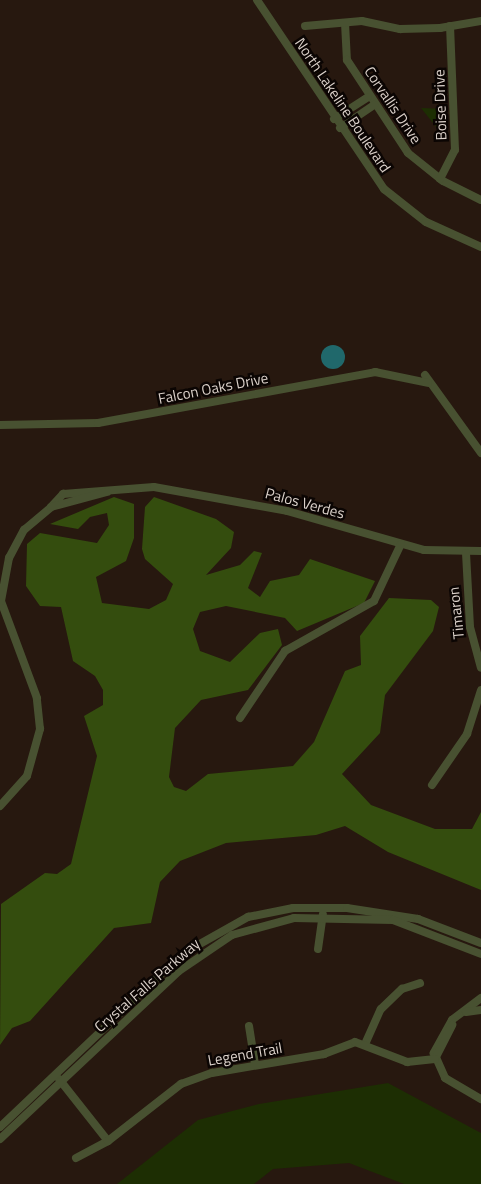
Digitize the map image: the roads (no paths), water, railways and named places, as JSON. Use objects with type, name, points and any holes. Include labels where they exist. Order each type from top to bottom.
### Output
[{"type":"street","name":"North Lakeline Boulevard","points":[[257,0],[368,170],[399,202],[440,229],[481,247]]},
{"type":"street","points":[[305,26],[345,23],[450,26],[481,21]]},
{"type":"street","name":"Corvallis Drive","points":[[345,23],[347,60],[368,97],[408,153],[440,179],[481,200]]},
{"type":"street","name":"Boise Drive","points":[[440,179],[455,150],[450,26]]},
{"type":"street","points":[[334,120],[368,97]]},
{"type":"street","points":[[340,128],[374,105]]},
{"type":"street","name":"Falcon Oaks Drive","points":[[0,425],[98,423],[375,372],[427,379],[481,453]]},
{"type":"street","name":"Palos Verdes","points":[[0,806],[32,765],[40,721],[37,698],[5,618],[2,586],[18,537],[51,507],[119,489],[144,486],[232,498],[401,544],[466,553],[481,551]]},
{"type":"street","points":[[240,718],[285,651],[374,601],[401,544]]},
{"type":"street","name":"Timaron","points":[[466,553],[470,627],[481,668]]},
{"type":"street","points":[[432,784],[467,734],[481,690]]},
{"type":"street","points":[[318,949],[323,906]]},
{"type":"street","name":"Crystal Falls Parkway","points":[[0,1127],[54,1074],[204,938],[274,910],[323,906],[408,916],[481,943]]},
{"type":"street","name":"Crystal Falls Parkway","points":[[0,1138],[200,954],[262,924],[323,917],[393,920],[481,954]]},
{"type":"street","points":[[420,983],[402,989],[381,1009],[366,1042],[401,1061],[435,1059]]},
{"type":"street","points":[[435,1059],[457,1017],[481,998]]},
{"type":"street","points":[[466,1012],[481,1010]]},
{"type":"street","points":[[249,1026],[255,1065]]},
{"type":"street","name":"Legend Trail","points":[[76,1158],[108,1141],[181,1084],[255,1065],[366,1042]]},
{"type":"street","points":[[435,1059],[452,1085],[480,1100]]},
{"type":"street","points":[[54,1074],[108,1141]]},
{"type":"water","points":[[333,345],[342,348],[345,357],[342,366],[333,369],[324,366],[321,357],[324,348]]}]
